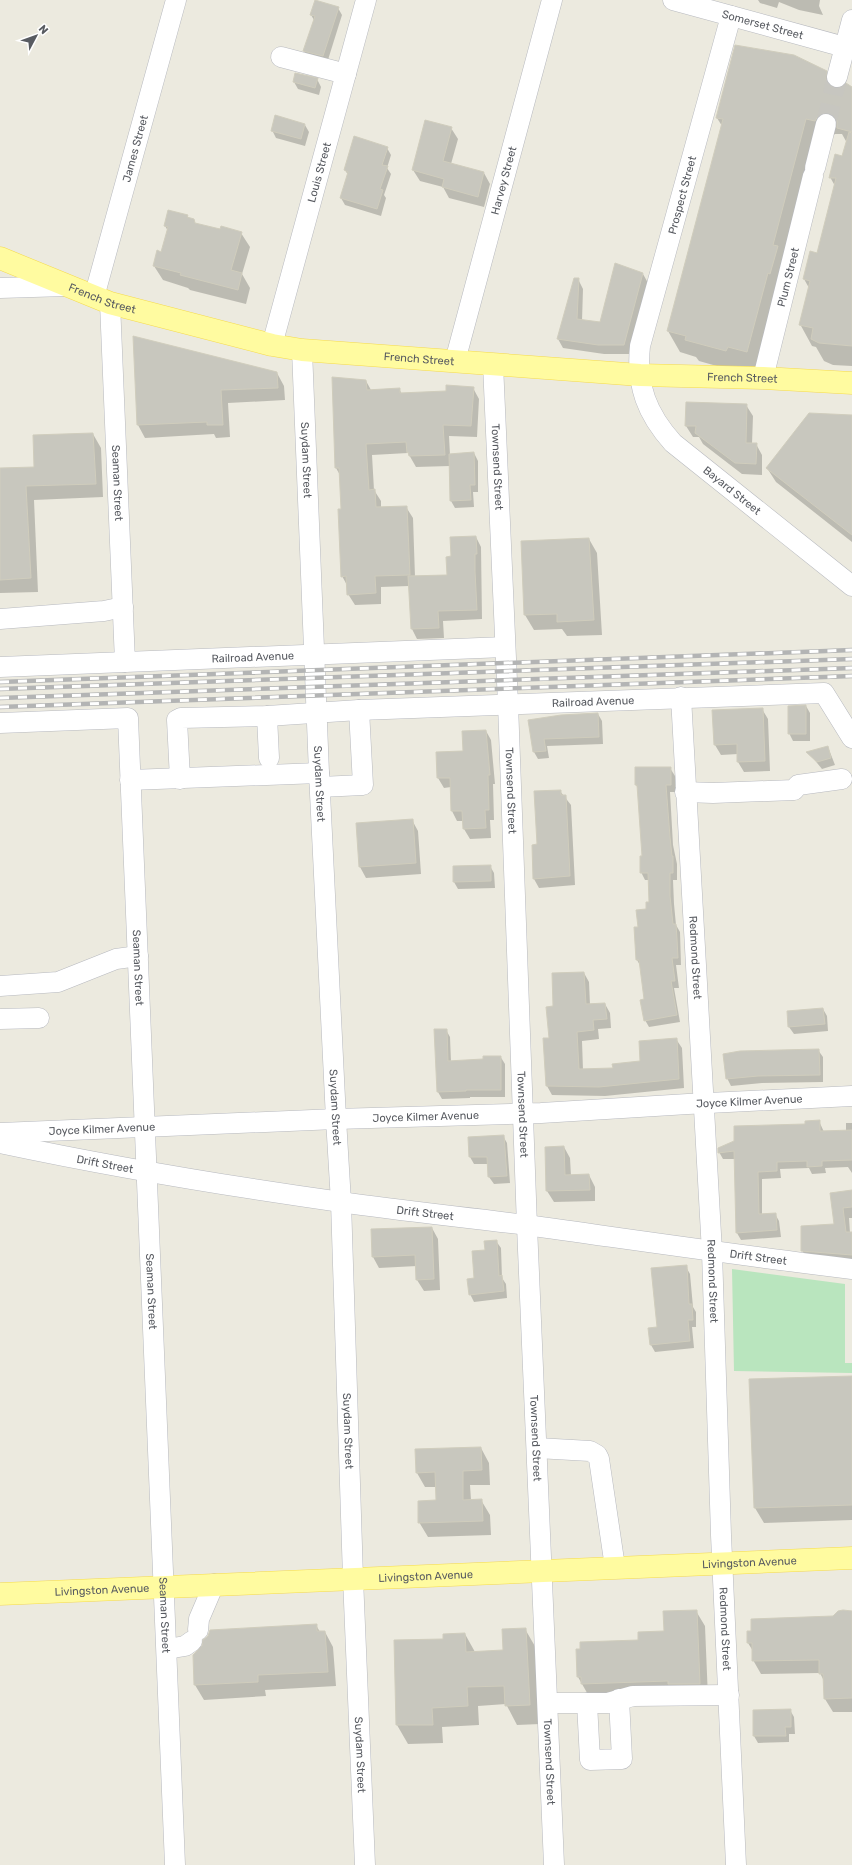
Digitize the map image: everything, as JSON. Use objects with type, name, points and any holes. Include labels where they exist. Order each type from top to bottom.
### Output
[{"type":"main road","name":"French Street","points":[[0,258],[102,300],[272,345],[302,350],[640,375],[763,378],[852,383]]},
{"type":"main road","name":"Livingston Avenue","points":[[0,1594],[852,1558]]},
{"type":"street","name":"James Street","points":[[102,300],[176,0]]},
{"type":"street","name":"Louis Street","points":[[272,345],[366,0]]},
{"type":"street","name":"Harvey Street","points":[[455,361],[552,0]]},
{"type":"street","name":"Somerset Street","points":[[673,0],[848,48]]},
{"type":"street","name":"Prospect Street","points":[[640,375],[638,361],[640,346],[731,16]]},
{"type":"street","points":[[837,77],[848,48],[852,20]]},
{"type":"street","points":[[281,58],[346,74]]},
{"type":"street","name":"Plum Street","points":[[763,378],[826,124]]},
{"type":"street","points":[[0,288],[66,286]]},
{"type":"street","name":"Seaman Street","points":[[102,300],[123,607],[125,662]]},
{"type":"street","name":"Suydam Street","points":[[302,350],[316,655],[320,780],[341,1202],[352,1578],[365,1865]]},
{"type":"street","name":"Townsend Street","points":[[493,364],[554,1865]]},
{"type":"street","name":"Bayard Street","points":[[640,375],[641,389],[647,405],[660,428],[672,443],[852,586]]},
{"type":"street","points":[[0,619],[104,611],[123,607]]},
{"type":"street","name":"Railroad Avenue","points":[[0,667],[505,647]]},
{"type":"street","name":"Railroad Avenue","points":[[180,779],[177,720],[181,718],[267,716],[359,710],[681,697],[824,693],[850,732]]},
{"type":"street","name":"Redmond Street","points":[[681,697],[685,792],[712,1252],[736,1865]]},
{"type":"street","points":[[130,780],[320,780],[363,785],[359,710]]},
{"type":"street","points":[[267,716],[269,758]]},
{"type":"street","name":"Seaman Street","points":[[0,723],[128,718],[175,1865]]},
{"type":"street","points":[[685,792],[713,793],[794,790],[798,785],[842,779]]},
{"type":"street","points":[[0,986],[58,982],[116,959],[138,956]]},
{"type":"street","points":[[0,1019],[39,1018]]},
{"type":"street","name":"Joyce Kilmer Avenue","points":[[0,1133],[524,1113],[852,1096]]},
{"type":"street","name":"Drift Street","points":[[0,1143],[60,1156],[341,1202],[712,1252],[852,1269]]},
{"type":"street","points":[[537,1448],[590,1450],[599,1459],[615,1567]]},
{"type":"street","points":[[167,1649],[185,1646],[195,1636],[199,1619],[214,1584]]},
{"type":"street","points":[[548,1703],[608,1703],[633,1696],[729,1696]]},
{"type":"street","points":[[587,1703],[590,1760],[622,1759],[619,1699]]},
{"type":"green space","points":[[732,1269],[845,1284],[845,1363],[852,1363],[852,1373],[734,1371]]},
{"type":"building","points":[[315,0],[339,7],[323,56],[303,51],[315,16],[310,15]]},
{"type":"building","points":[[735,45],[794,55],[827,71],[826,80],[829,85],[834,88],[840,88],[846,83],[852,87],[852,132],[837,128],[837,120],[829,113],[822,113],[815,121],[806,119],[773,245],[778,246],[770,274],[768,273],[747,352],[728,347],[726,351],[685,340],[686,336],[667,331],[723,119],[716,118]]},
{"type":"building","points":[[295,73],[318,78],[315,88],[293,82]]},
{"type":"building","points":[[275,115],[305,124],[301,139],[271,131]]},
{"type":"building","points":[[425,120],[452,127],[443,161],[484,172],[478,197],[442,187],[444,179],[412,170]]},
{"type":"building","points":[[849,132],[852,133],[852,346],[819,343],[811,339],[813,328],[799,325],[810,281],[803,279],[810,251],[817,253],[836,178],[829,178],[835,154],[842,156]]},
{"type":"building","points":[[354,136],[388,147],[382,165],[388,166],[380,189],[383,190],[377,209],[340,198],[348,172],[344,170]]},
{"type":"building","points":[[168,210],[188,215],[187,217],[194,219],[195,223],[220,229],[221,226],[242,232],[231,270],[242,273],[238,290],[180,275],[181,273],[153,266],[157,250],[161,252],[168,227],[164,226]]},
{"type":"building","points":[[615,263],[643,273],[624,345],[598,345],[557,339],[574,278],[579,278],[577,319],[600,322]]},
{"type":"building","points":[[133,336],[277,372],[278,388],[221,390],[223,425],[207,425],[207,422],[137,425]]},
{"type":"building","points":[[332,377],[366,380],[367,390],[400,388],[400,393],[446,391],[446,385],[474,387],[471,426],[443,425],[445,455],[409,456],[408,452],[407,453],[406,442],[366,444],[369,490],[375,489],[376,507],[407,506],[410,575],[375,576],[376,593],[347,595],[346,576],[341,577],[338,509],[341,509],[339,468],[335,468]]},
{"type":"building","points":[[686,402],[747,404],[746,443],[757,443],[756,464],[735,463],[695,433],[696,426],[685,426]]},
{"type":"building","points":[[809,413],[852,415],[852,535],[766,468]]},
{"type":"building","points":[[93,433],[96,484],[26,486],[31,578],[0,580],[0,468],[34,467],[33,435]]},
{"type":"building","points":[[474,452],[475,485],[470,485],[471,500],[450,501],[449,454]]},
{"type":"building","points":[[476,536],[477,554],[475,554],[475,571],[477,610],[438,611],[439,628],[411,629],[408,576],[447,575],[446,557],[451,556],[450,537]]},
{"type":"building","points":[[589,538],[594,620],[557,622],[557,614],[524,615],[521,541]]},
{"type":"building","points":[[806,705],[806,734],[788,734],[788,706]]},
{"type":"building","points":[[763,708],[765,761],[737,762],[737,744],[714,745],[712,710]]},
{"type":"building","points":[[598,713],[599,737],[544,739],[546,751],[533,752],[528,720],[561,715]]},
{"type":"building","points":[[486,730],[490,775],[488,775],[489,810],[485,810],[486,828],[463,829],[462,811],[451,811],[450,778],[437,778],[436,752],[463,751],[462,731]]},
{"type":"building","points":[[828,746],[831,758],[817,762],[806,752]]},
{"type":"building","points":[[635,767],[671,767],[671,785],[666,785],[673,856],[673,873],[670,873],[670,896],[673,924],[676,924],[678,958],[672,958],[675,981],[671,981],[677,1015],[644,1021],[640,1000],[644,999],[639,960],[636,960],[634,927],[638,927],[636,910],[646,909],[646,902],[649,902],[648,873],[640,873],[640,856],[642,856],[637,785],[635,785]]},
{"type":"building","points":[[561,790],[561,795],[566,795],[570,876],[533,879],[532,845],[537,844],[534,791]]},
{"type":"building","points":[[413,819],[416,863],[359,867],[356,823]]},
{"type":"building","points":[[491,865],[491,881],[453,882],[453,866]]},
{"type":"building","points":[[584,972],[586,1004],[605,1003],[607,1019],[593,1020],[594,1030],[577,1032],[579,1069],[613,1068],[612,1064],[640,1061],[639,1041],[677,1038],[679,1079],[599,1087],[546,1086],[543,1038],[549,1038],[546,1007],[553,1006],[552,973]]},
{"type":"building","points":[[823,1008],[825,1024],[788,1027],[787,1011]]},
{"type":"building","points":[[434,1029],[447,1029],[448,1061],[483,1059],[483,1056],[501,1056],[501,1090],[437,1092]]},
{"type":"building","points":[[819,1049],[820,1075],[758,1076],[726,1079],[723,1054],[740,1051]]},
{"type":"building","points":[[820,1120],[820,1131],[852,1130],[852,1160],[822,1161],[822,1166],[807,1167],[807,1161],[777,1162],[777,1171],[758,1172],[759,1214],[776,1213],[777,1230],[736,1233],[734,1151],[718,1153],[718,1148],[734,1141],[734,1126],[805,1124],[805,1121]]},
{"type":"building","points":[[504,1135],[507,1176],[488,1177],[487,1157],[469,1157],[468,1137]]},
{"type":"building","points":[[564,1146],[565,1175],[589,1174],[590,1190],[546,1191],[545,1147]]},
{"type":"building","points":[[852,1190],[852,1207],[843,1208],[846,1232],[852,1232],[852,1255],[801,1251],[801,1226],[834,1224],[830,1193]]},
{"type":"building","points":[[432,1227],[434,1279],[416,1280],[415,1255],[372,1257],[371,1229]]},
{"type":"building","points":[[497,1240],[499,1276],[502,1275],[504,1291],[469,1295],[467,1279],[474,1278],[472,1251],[485,1250],[484,1241]]},
{"type":"building","points":[[687,1265],[689,1304],[692,1304],[693,1320],[688,1320],[690,1341],[650,1345],[648,1328],[657,1327],[651,1268]]},
{"type":"building","points":[[852,1376],[852,1505],[754,1508],[749,1379]]},
{"type":"building","points":[[481,1447],[482,1470],[463,1471],[463,1500],[482,1499],[483,1521],[418,1523],[418,1501],[436,1500],[435,1472],[416,1473],[415,1449]]},
{"type":"building","points":[[697,1610],[700,1684],[668,1684],[668,1681],[581,1684],[581,1677],[577,1677],[576,1649],[580,1649],[580,1642],[638,1640],[638,1632],[664,1631],[663,1611]]},
{"type":"building","points":[[838,1611],[852,1611],[852,1698],[824,1699],[823,1674],[819,1674],[819,1660],[752,1661],[752,1643],[747,1643],[747,1631],[751,1631],[751,1619],[833,1616]]},
{"type":"building","points":[[317,1624],[317,1631],[325,1631],[328,1672],[258,1675],[258,1682],[194,1685],[193,1655],[202,1646],[203,1640],[208,1636],[210,1630]]},
{"type":"building","points":[[526,1628],[530,1705],[505,1706],[504,1686],[467,1687],[468,1706],[432,1708],[433,1725],[396,1725],[394,1640],[443,1639],[443,1634],[465,1633],[466,1652],[503,1650],[502,1629]]},
{"type":"building","points":[[791,1709],[791,1727],[785,1727],[786,1736],[753,1736],[753,1710]]},
{"type":"tunnel","points":[[826,124],[837,77]]},
{"type":"railway","points":[[0,682],[852,650]]},
{"type":"railway","points":[[0,689],[852,659]]},
{"type":"railway","points":[[0,698],[852,668]]},
{"type":"railway","points":[[0,707],[852,676]]}]
